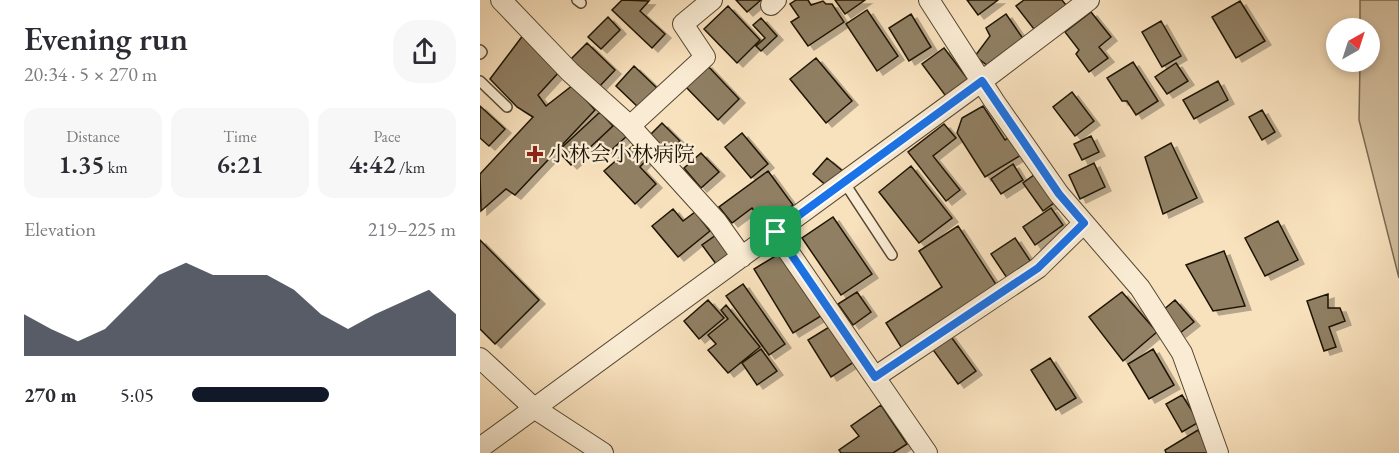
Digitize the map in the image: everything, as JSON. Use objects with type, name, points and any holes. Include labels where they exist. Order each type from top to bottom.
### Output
[{"type":"street","points":[[501,0],[570,72],[630,126],[717,222],[742,257]]},
{"type":"street","points":[[630,126],[705,57],[683,24],[712,0]]},
{"type":"street","points":[[929,0],[1059,194],[1140,288],[1182,353],[1218,453]]},
{"type":"street","points":[[480,448],[982,81],[1089,0]]},
{"type":"street","points":[[875,377],[1038,268],[1084,223]]},
{"type":"street","points":[[776,232],[927,453]]},
{"type":"street","points":[[480,358],[534,408],[603,453]]},
{"type":"lane","points":[[480,50],[482,52],[480,54]]},
{"type":"lane","points":[[480,81],[507,107]]},
{"type":"lane","points":[[843,182],[892,255]]},
{"type":"shaded area","points":[[1360,0],[1399,0],[1399,278],[1359,120],[1360,72],[1380,72],[1380,18],[1360,18]]},
{"type":"building","points":[[622,0],[649,1],[640,11],[665,34],[652,48],[612,10]]},
{"type":"building","points":[[736,0],[761,0],[747,12]]},
{"type":"building","points":[[796,0],[808,0],[811,5],[823,1],[826,4],[832,4],[844,22],[808,46],[791,22],[799,17],[790,4]]},
{"type":"building","points":[[835,0],[865,0],[845,14]]},
{"type":"building","points":[[967,0],[998,0],[978,15]]},
{"type":"building","points":[[1024,0],[1062,0],[1069,9],[1037,33],[1016,6]]},
{"type":"building","points":[[1240,1],[1265,41],[1236,58],[1212,17]]},
{"type":"building","points":[[728,6],[760,40],[737,63],[704,29]]},
{"type":"building","points":[[867,10],[898,56],[877,71],[846,24]]},
{"type":"building","points":[[1091,12],[1111,37],[1099,47],[1108,58],[1089,72],[1076,54],[1079,50],[1065,32]]},
{"type":"building","points":[[911,14],[931,47],[909,61],[889,28]]},
{"type":"building","points":[[1006,14],[1026,43],[992,69],[975,56],[990,36],[986,28]]},
{"type":"building","points":[[608,17],[620,30],[601,49],[588,37]]},
{"type":"building","points":[[761,18],[777,36],[761,51],[756,46],[765,38],[753,25]]},
{"type":"building","points":[[1161,21],[1181,56],[1162,67],[1142,32]]},
{"type":"building","points":[[524,34],[560,71],[538,95],[546,106],[573,85],[595,110],[515,195],[506,189],[481,211],[480,174],[533,117],[517,107],[490,79]]},
{"type":"building","points":[[587,43],[615,70],[597,89],[568,62]]},
{"type":"building","points":[[944,48],[970,82],[948,99],[922,64]]},
{"type":"building","points":[[816,58],[852,101],[826,123],[790,79]]},
{"type":"building","points":[[1133,62],[1158,101],[1136,115],[1127,101],[1122,101],[1107,78]]},
{"type":"building","points":[[1176,63],[1188,81],[1167,94],[1155,77]]},
{"type":"building","points":[[706,64],[739,99],[718,120],[684,85]]},
{"type":"building","points":[[634,66],[658,89],[640,109],[616,86]]},
{"type":"building","points":[[1218,81],[1228,100],[1194,119],[1183,100]]},
{"type":"building","points":[[1072,92],[1094,121],[1075,136],[1053,107]]},
{"type":"building","points":[[480,106],[505,129],[489,146],[480,138]]},
{"type":"building","points":[[983,106],[1005,140],[1015,134],[1026,152],[985,177],[957,133],[962,118]]},
{"type":"building","points":[[1262,110],[1275,132],[1262,140],[1249,117]]},
{"type":"building","points":[[600,112],[613,126],[571,165],[558,151]]},
{"type":"building","points":[[616,123],[628,135],[608,153],[597,141]]},
{"type":"building","points":[[662,123],[680,141],[666,155],[648,137]]},
{"type":"building","points":[[944,124],[956,138],[933,156],[960,190],[946,201],[908,152]]},
{"type":"building","points":[[742,133],[768,164],[751,178],[725,147]]},
{"type":"building","points":[[1091,136],[1099,152],[1082,160],[1074,144]]},
{"type":"building","points":[[636,143],[649,157],[640,167],[656,184],[635,204],[604,171]]},
{"type":"building","points":[[1171,143],[1197,198],[1163,214],[1145,157]]},
{"type":"building","points":[[701,153],[719,172],[701,188],[684,168]]},
{"type":"building","points":[[827,158],[850,177],[829,188],[813,174]]},
{"type":"building","points":[[1094,163],[1105,187],[1080,199],[1069,175]]},
{"type":"building","points":[[1013,164],[1023,180],[1001,194],[991,179]]},
{"type":"building","points":[[911,166],[952,218],[919,243],[879,192]]},
{"type":"building","points":[[768,171],[793,205],[765,226],[752,208],[732,223],[719,207]]},
{"type":"building","points":[[1038,172],[1058,200],[1043,211],[1023,183]]},
{"type":"building","points":[[1051,208],[1063,225],[1035,245],[1023,227]]},
{"type":"building","points":[[673,209],[683,221],[695,212],[710,231],[678,257],[652,226]]},
{"type":"building","points":[[833,217],[872,274],[841,295],[802,238]]},
{"type":"building","points":[[1278,221],[1298,260],[1265,276],[1245,238]]},
{"type":"building","points":[[958,226],[999,289],[903,350],[886,323],[942,287],[919,251]]},
{"type":"building","points":[[716,235],[733,257],[719,268],[702,245]]},
{"type":"building","points":[[1015,238],[1031,262],[1007,278],[991,254]]},
{"type":"building","points":[[480,240],[539,300],[495,344],[480,329]]},
{"type":"building","points":[[1224,251],[1245,306],[1213,311],[1186,265]]},
{"type":"building","points":[[782,252],[821,316],[793,333],[754,269]]},
{"type":"building","points":[[743,284],[785,344],[769,355],[726,296]]},
{"type":"building","points":[[857,292],[871,312],[853,325],[838,304]]},
{"type":"building","points":[[1122,292],[1157,332],[1123,361],[1089,317]]},
{"type":"building","points":[[1328,294],[1328,308],[1340,308],[1345,321],[1329,327],[1336,347],[1324,351],[1307,301]]},
{"type":"building","points":[[708,300],[724,318],[699,339],[684,321]]},
{"type":"building","points":[[1175,300],[1194,322],[1180,333],[1162,311]]},
{"type":"building","points":[[726,305],[760,347],[728,373],[708,350],[716,344],[708,335],[728,319],[721,310]]},
{"type":"building","points":[[834,324],[857,360],[831,377],[808,340]]},
{"type":"building","points":[[949,334],[976,371],[958,384],[931,347]]},
{"type":"building","points":[[761,349],[777,371],[757,385],[742,363]]},
{"type":"building","points":[[1153,349],[1174,385],[1149,399],[1128,364]]},
{"type":"building","points":[[1050,358],[1076,398],[1056,410],[1031,370]]},
{"type":"building","points":[[1182,395],[1199,422],[1182,432],[1166,404]]},
{"type":"building","points":[[881,405],[907,444],[893,453],[841,453],[839,450],[859,436],[851,426]]},
{"type":"building","points":[[1198,430],[1212,453],[1166,453],[1165,450]]},
{"type":"place","name":"小林会小林病院","points":[[535,154]]},
{"type":"route","points":[[982,81],[1059,194],[1084,223],[1038,268],[983,307],[875,377],[776,232],[982,81]]}]
